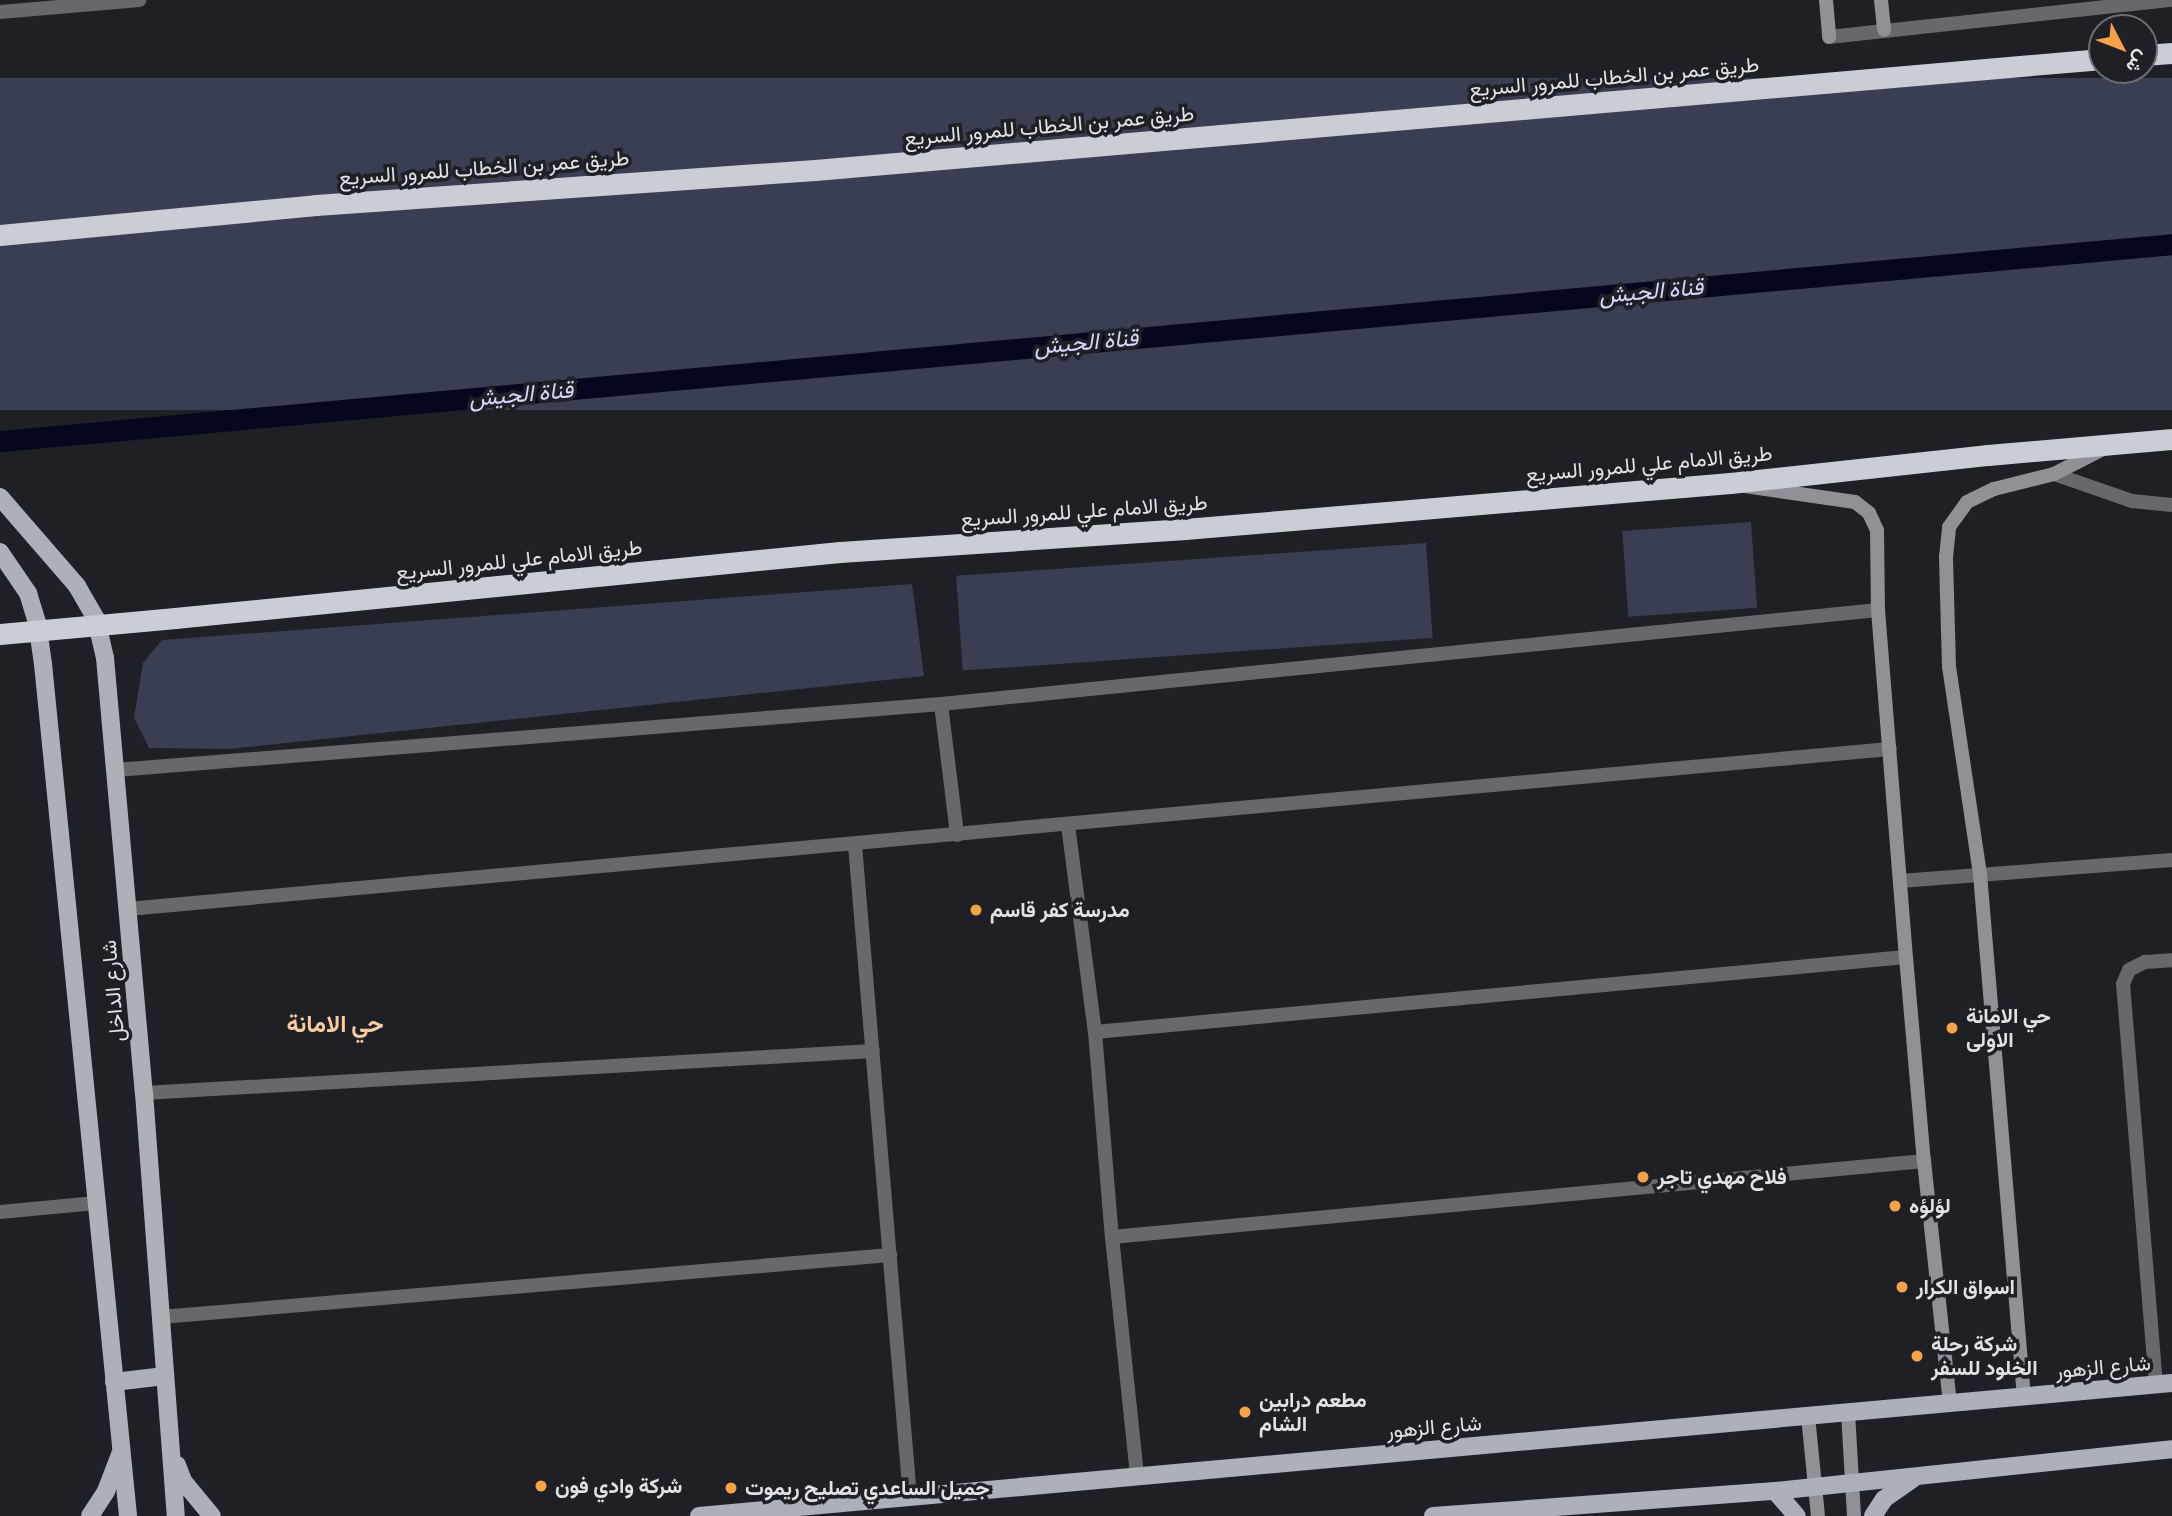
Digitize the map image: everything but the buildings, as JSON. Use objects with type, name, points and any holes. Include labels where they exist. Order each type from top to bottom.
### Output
[{"type":"highway","name":"طريق عمر بن الخطاب للمرور السريع","points":[[0,235],[316,205],[815,170],[2088,60]]},
{"type":"highway","name":"طريق الامام علي للمرور السريع","points":[[0,634],[840,552],[1199,528],[1730,483],[2172,439]]},
{"type":"main road","name":"شارع الداخل","points":[[0,498],[70,579],[96,619],[116,770],[176,1516]]},
{"type":"main road","name":"شارع الداخل","points":[[0,552],[28,593],[37,622],[47,699],[128,1516]]},
{"type":"main road","points":[[114,1382],[165,1376]]},
{"type":"main road","name":"شارع الزهور","points":[[699,1516],[2164,1384]]},
{"type":"main road","points":[[171,1447],[183,1481],[212,1516]]},
{"type":"main road","points":[[1433,1516],[1774,1491],[2172,1449]]},
{"type":"main road","points":[[90,1516],[106,1492],[122,1451]]},
{"type":"main road","points":[[1873,1516],[1884,1499],[1901,1484],[1922,1475]]},
{"type":"main road","points":[[1774,1491],[1797,1516]]},
{"type":"street","points":[[0,12],[139,0]]},
{"type":"street","points":[[1826,0],[1829,37],[2172,0]]},
{"type":"street","points":[[1881,0],[1884,30]]},
{"type":"street","points":[[2025,1398],[1980,874],[1949,666],[1946,557],[1949,527],[1967,502],[1994,489],[2053,474],[2112,444]]},
{"type":"street","points":[[2053,474],[2132,501],[2172,505]]},
{"type":"street","points":[[1730,483],[1780,494],[1829,496],[1855,502],[1869,513],[1877,530],[1878,610],[1906,957],[1924,1161],[1950,1403]]},
{"type":"street","points":[[116,770],[941,704],[1878,610]]},
{"type":"street","points":[[941,704],[957,835]]},
{"type":"street","points":[[128,909],[1890,749]]},
{"type":"street","points":[[1068,825],[1095,1032],[1112,1237],[1137,1476]]},
{"type":"street","points":[[855,845],[910,1497]]},
{"type":"street","points":[[1900,881],[2172,860]]},
{"type":"street","points":[[1095,1032],[1906,957]]},
{"type":"street","points":[[2164,1384],[2123,984],[2129,970],[2146,962],[2172,960]]},
{"type":"street","points":[[144,1093],[873,1051]]},
{"type":"street","points":[[1112,1237],[1924,1161]]},
{"type":"street","points":[[0,1212],[96,1203]]},
{"type":"street","points":[[161,1317],[890,1255]]},
{"type":"street","points":[[1848,1412],[1854,1516]]},
{"type":"street","points":[[1808,1416],[1818,1516]]},
{"type":"shaded area","points":[[0,78],[2088,78],[2088,84],[2158,84],[2158,78],[2172,78],[2172,410],[0,410]]},
{"type":"shaded area","points":[[1751,522],[1757,608],[1628,617],[1622,531]]},
{"type":"shaded area","points":[[1426,543],[1433,638],[963,671],[956,576]]},
{"type":"shaded area","points":[[912,584],[924,676],[229,749],[149,748],[134,718],[143,663],[162,640]]},
{"type":"waterway","name":"قناة الجيش","points":[[0,441],[2172,244]]},
{"type":"place","name":"مدرسة كفر قاسم","points":[[976,910]]},
{"type":"place","name":"حي الامانة الاولى","points":[[1952,1028]]},
{"type":"place","name":"فلاح مهدي تاجر","points":[[1643,1177]]},
{"type":"place","name":"لؤلؤه","points":[[1895,1206]]},
{"type":"place","name":"اسواق الكرار","points":[[1902,1287]]},
{"type":"place","name":"شركة رحلة الخلود للسفر","points":[[1917,1356]]},
{"type":"place","name":"مطعم درابين الشام","points":[[1245,1412]]},
{"type":"place","name":"شركة وادي فون","points":[[541,1486]]},
{"type":"place","name":"جميل الساعدي تصليح ريموت","points":[[731,1488]]},
{"type":"district","name":"حي الامانة","points":[[335,1025]]}]
